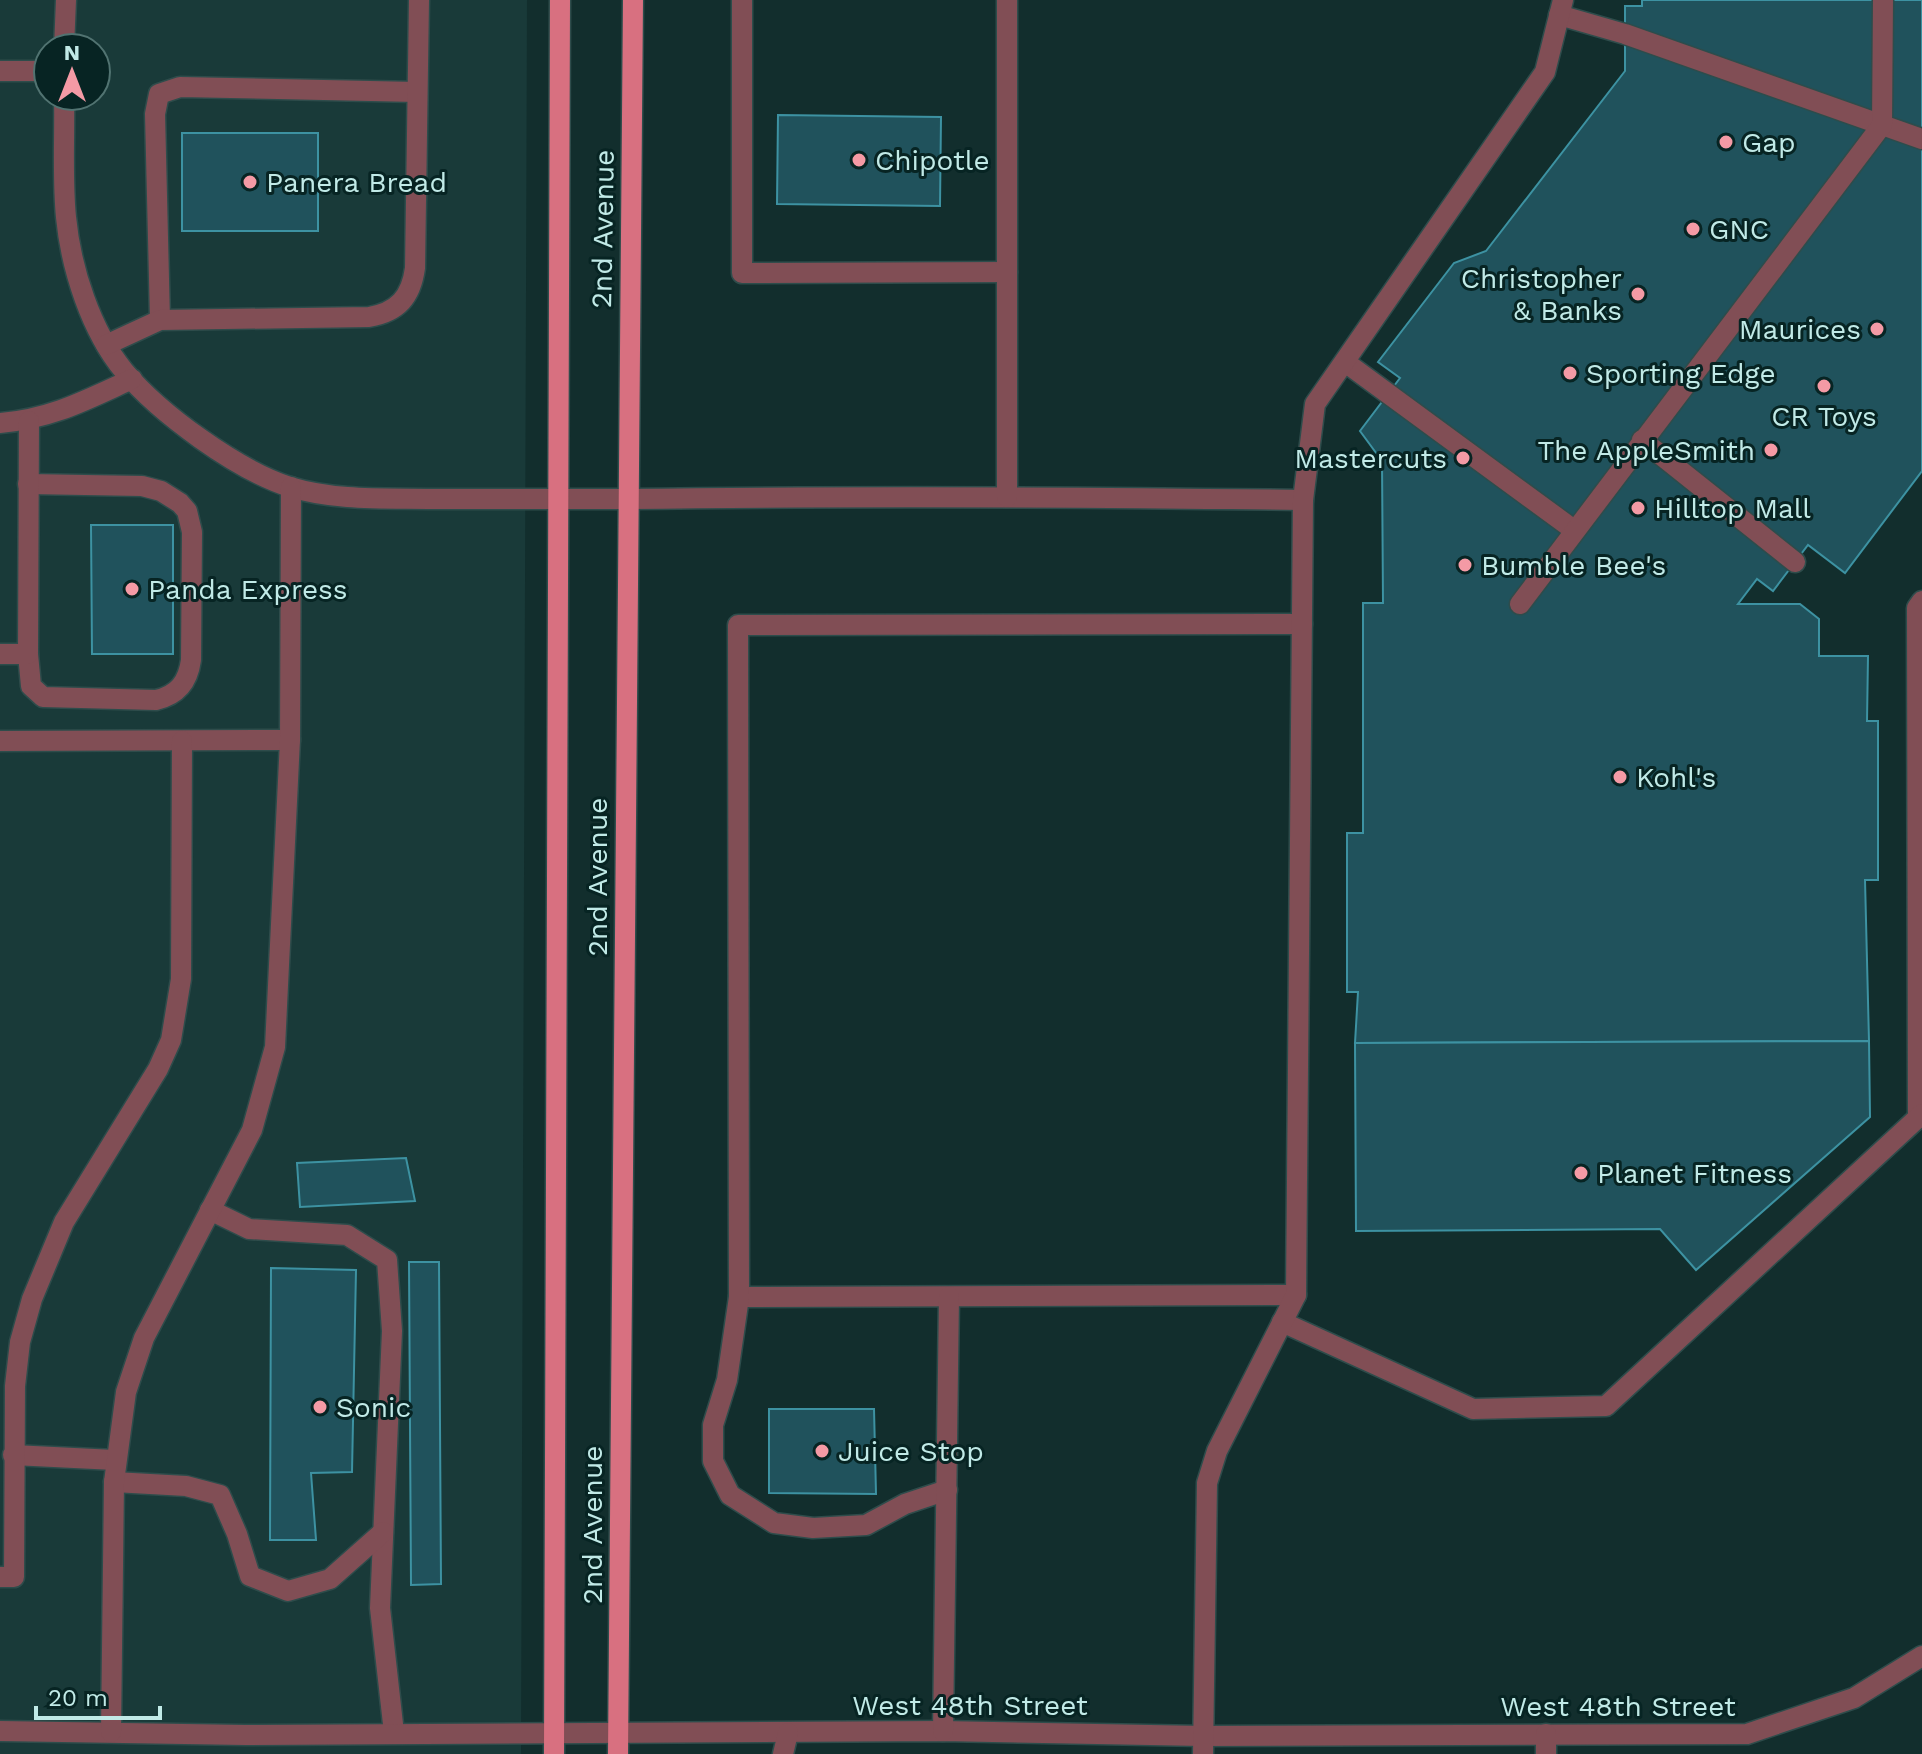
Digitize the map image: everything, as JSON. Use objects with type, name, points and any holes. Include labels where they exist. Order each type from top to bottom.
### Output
[{"type":"main road","name":"2nd Avenue","points":[[554,1754],[560,0]]},
{"type":"main road","name":"2nd Avenue","points":[[618,1754],[633,0]]},
{"type":"street","points":[[65,32],[66,0]]},
{"type":"street","points":[[106,345],[160,320],[369,317],[398,307],[413,283],[415,268],[419,0]]},
{"type":"street","points":[[742,0],[742,273],[1007,272]]},
{"type":"street","points":[[1007,0],[1007,497]]},
{"type":"street","points":[[1520,604],[1882,125],[1883,0]]},
{"type":"street","points":[[1203,1745],[1207,1483],[1217,1451],[1296,1295],[1303,500],[1315,404],[1545,72],[1561,8],[1625,34],[1922,139]]},
{"type":"street","points":[[0,71],[32,71]]},
{"type":"street","points":[[160,320],[155,114],[159,94],[180,87],[417,92]]},
{"type":"street","points":[[64,112],[66,218],[75,267],[106,345],[132,379],[187,429],[260,475],[291,487],[328,495],[366,498],[1303,500]]},
{"type":"street","points":[[1345,362],[1574,530]]},
{"type":"street","points":[[0,423],[29,421],[52,415],[132,379]]},
{"type":"street","points":[[28,484],[142,486],[161,491],[187,511],[192,532],[190,671],[173,695],[156,700],[43,697],[31,686],[28,654],[28,484],[29,421]]},
{"type":"street","points":[[1642,440],[1795,562]]},
{"type":"street","points":[[111,1732],[114,1482],[126,1392],[144,1338],[252,1130],[275,1047],[290,740],[291,487]]},
{"type":"street","points":[[1282,1322],[1473,1409],[1606,1406],[1920,1116],[1917,608],[1922,601]]},
{"type":"street","points":[[947,1490],[905,1504],[866,1525],[813,1528],[774,1523],[730,1495],[713,1461],[713,1425],[727,1380],[739,1297],[738,625],[1302,624]]},
{"type":"street","points":[[0,654],[28,654]]},
{"type":"street","points":[[0,741],[290,740]]},
{"type":"street","points":[[0,1577],[14,1577],[15,1386],[20,1342],[44,1265],[64,1222],[139,1101],[171,1040],[181,979],[182,741]]},
{"type":"street","points":[[210,1210],[249,1229],[347,1235],[387,1260],[392,1331],[380,1608],[394,1733]]},
{"type":"street","points":[[739,1297],[1296,1295]]},
{"type":"street","points":[[943,1731],[949,1297]]},
{"type":"street","points":[[13,1455],[115,1460]]},
{"type":"street","points":[[114,1482],[186,1486],[220,1495],[250,1576],[288,1591],[330,1579],[383,1532]]},
{"type":"street","name":"West 48th Street","points":[[0,1731],[111,1732],[246,1744],[394,1733],[943,1731],[1203,1745],[1546,1744],[1747,1734],[1854,1698],[1922,1656]]},
{"type":"street","points":[[783,1754],[788,1733]]},
{"type":"shaded area","points":[[0,0],[527,0],[521,1754],[0,1754]]},
{"type":"building","name":"Hilltop Mall","points":[[1642,0],[1922,0],[1922,471],[1845,573],[1808,545],[1773,591],[1757,579],[1738,604],[1800,604],[1819,619],[1819,656],[1868,656],[1867,721],[1878,721],[1878,880],[1865,880],[1869,1041],[1355,1043],[1358,992],[1347,992],[1347,833],[1363,833],[1363,603],[1383,603],[1382,461],[1360,431],[1400,378],[1378,362],[1454,263],[1486,251],[1625,71],[1625,6],[1642,6]]},
{"type":"building","name":"Chipotle","points":[[778,115],[941,117],[940,206],[777,204]]},
{"type":"building","name":"Panera Bread","points":[[182,133],[318,133],[318,231],[182,231]]},
{"type":"building","name":"Panda Express","points":[[91,525],[173,525],[173,654],[92,654]]},
{"type":"building","name":"Planet Fitness","points":[[1869,1041],[1870,1117],[1696,1270],[1660,1229],[1356,1231],[1355,1043]]},
{"type":"building","points":[[406,1158],[415,1201],[300,1207],[297,1163]]},
{"type":"building","points":[[409,1262],[439,1262],[441,1584],[411,1585]]},
{"type":"building","points":[[271,1268],[356,1270],[352,1472],[311,1473],[316,1540],[270,1540]]},
{"type":"building","name":"Juice Stop","points":[[769,1409],[874,1409],[876,1494],[769,1493]]},
{"type":"place","name":"Gap","points":[[1726,142]]},
{"type":"place","name":"Chipotle","points":[[859,160]]},
{"type":"place","name":"Panera Bread","points":[[250,182]]},
{"type":"place","name":"GNC","points":[[1693,229]]},
{"type":"place","name":"Christopher & Banks","points":[[1638,294]]},
{"type":"place","name":"Maurices","points":[[1877,329]]},
{"type":"place","name":"Sporting Edge","points":[[1570,373]]},
{"type":"place","name":"CR Toys","points":[[1824,386]]},
{"type":"place","name":"The AppleSmith","points":[[1771,450]]},
{"type":"place","name":"Mastercuts","points":[[1463,458]]},
{"type":"place","name":"Hilltop Mall","points":[[1638,508]]},
{"type":"place","name":"Bumble Bee's","points":[[1465,565]]},
{"type":"place","name":"Panda Express","points":[[132,589]]},
{"type":"place","name":"Kohl's","points":[[1620,777]]},
{"type":"place","name":"Planet Fitness","points":[[1581,1173]]},
{"type":"place","name":"Sonic","points":[[320,1407]]},
{"type":"place","name":"Juice Stop","points":[[822,1451]]}]
